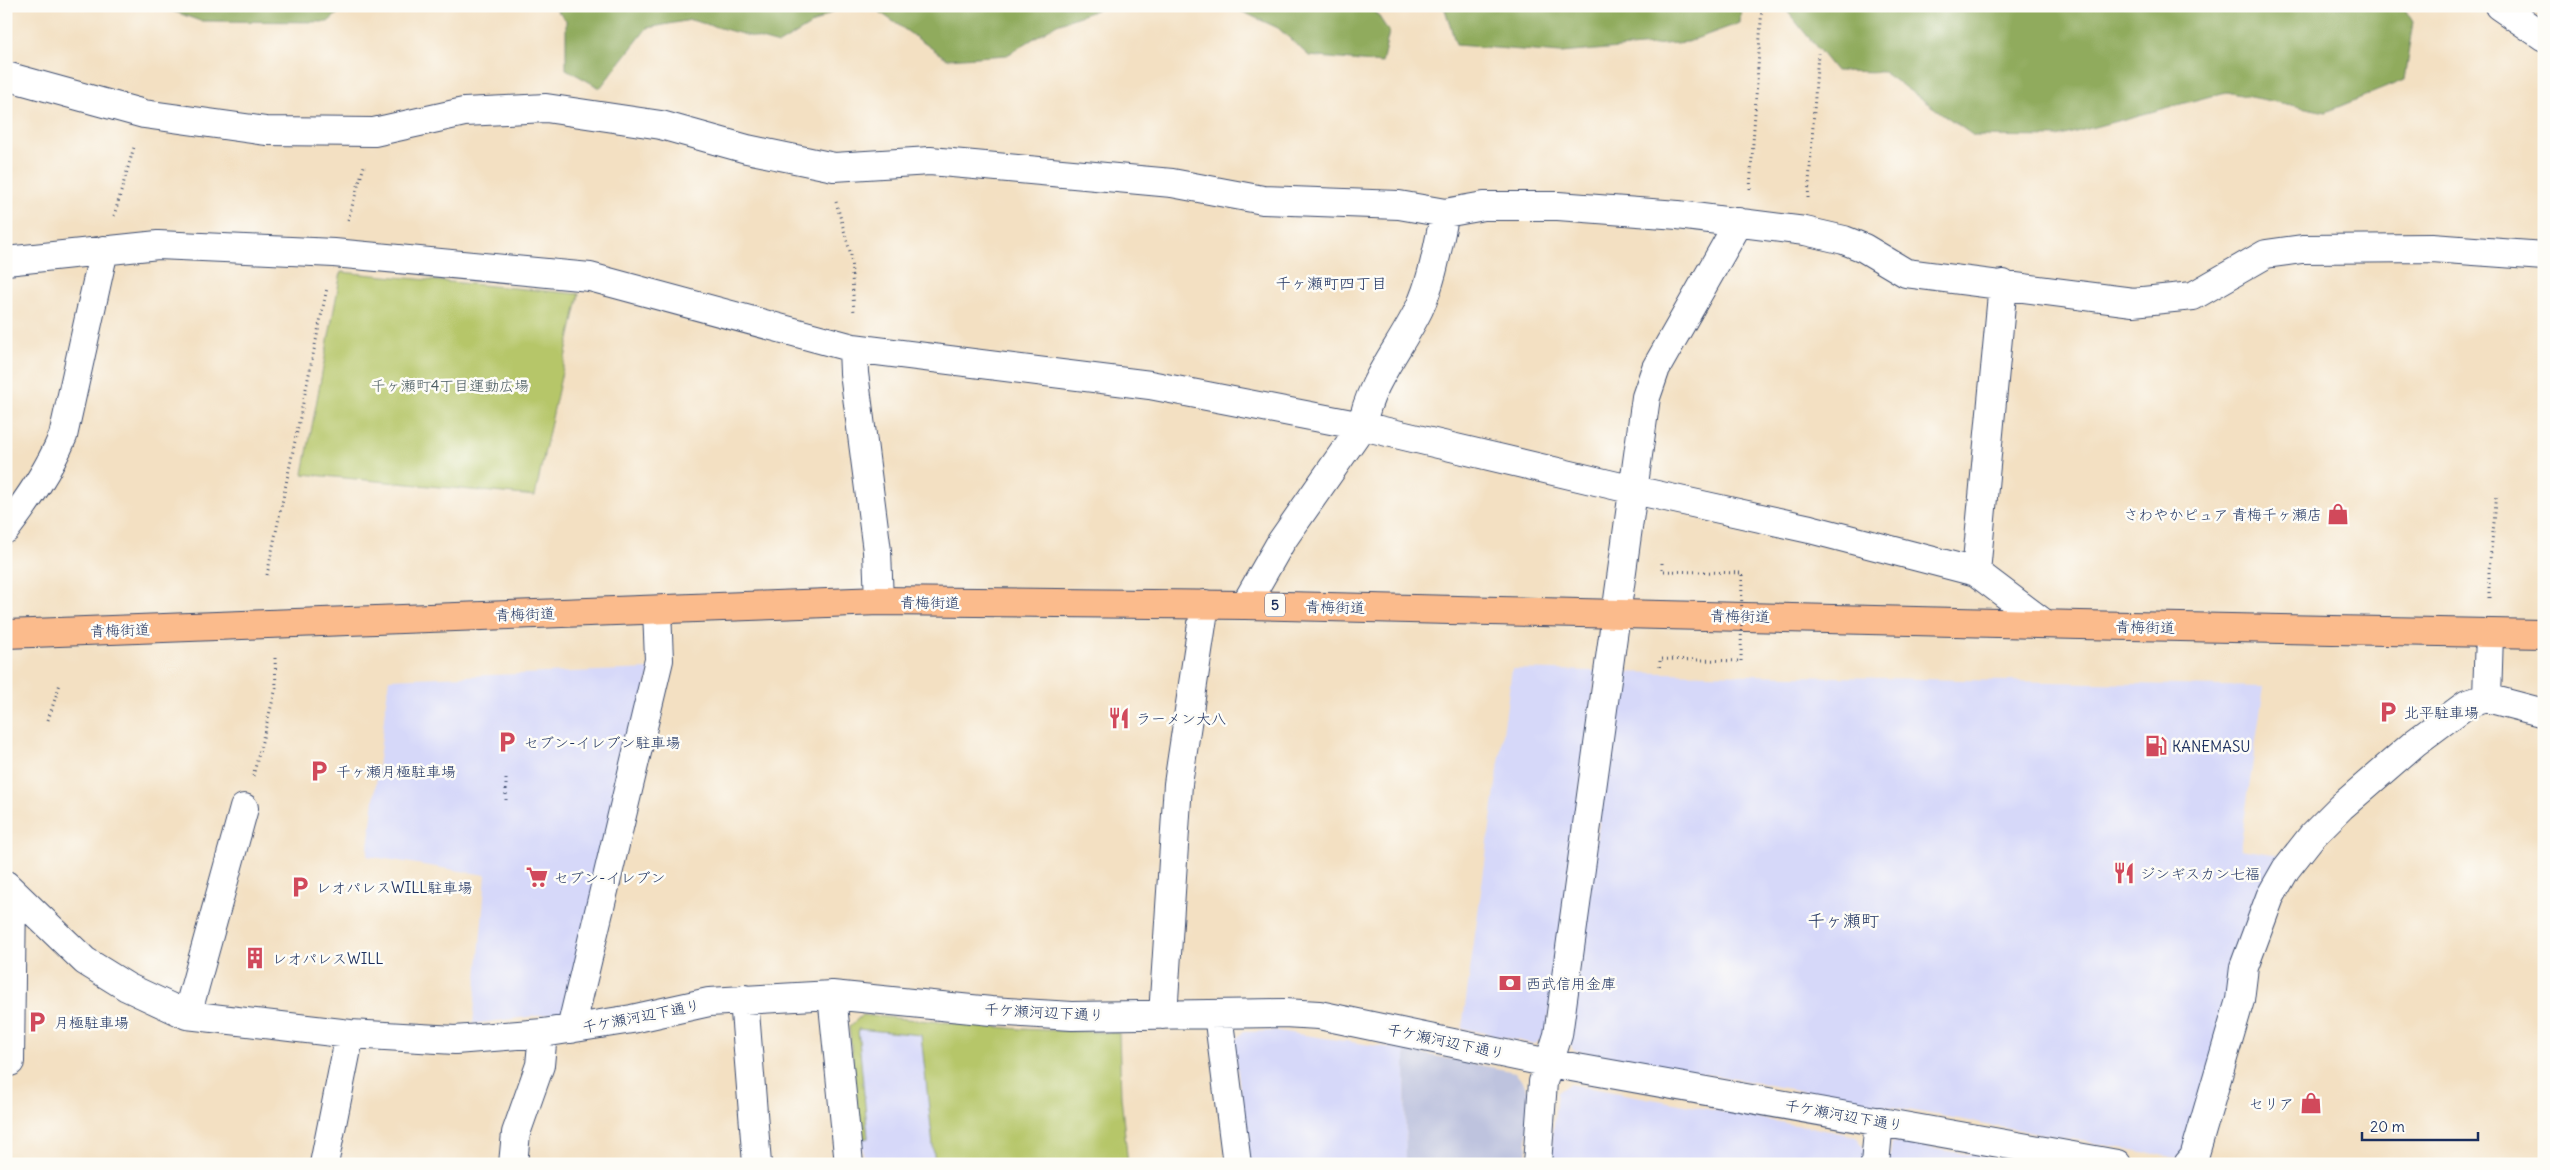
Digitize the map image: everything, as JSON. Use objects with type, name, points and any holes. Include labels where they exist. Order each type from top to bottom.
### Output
[{"type":"main road","name":"青梅街道","points":[[6,634],[878,601],[1205,604],[2544,634]]},
{"type":"street","points":[[2499,6],[2544,37]]},
{"type":"street","points":[[6,76],[144,114],[266,131],[374,132],[464,112],[546,108],[661,126],[747,149],[834,167],[930,161],[1172,183],[1263,200],[1399,205],[1445,213],[1484,206],[1558,206],[1739,222],[1805,231],[1844,240],[1864,248],[1906,273],[2133,302],[2193,296],[2266,254],[2302,249],[2423,248],[2544,256]]},
{"type":"street","points":[[1245,605],[1281,542],[1362,426],[1365,405],[1419,308],[1431,276],[1445,213]]},
{"type":"street","points":[[1537,1164],[1543,1082],[1558,1035],[1646,398],[1656,368],[1739,222]]},
{"type":"street","points":[[6,261],[158,245],[334,253],[590,277],[853,348],[1150,385],[1362,426],[1819,532],[1976,572],[2045,624]]},
{"type":"street","points":[[6,529],[34,491],[56,453],[63,436],[104,250]]},
{"type":"street","points":[[1976,572],[2003,284]]},
{"type":"street","points":[[853,348],[854,373],[876,542],[878,601]]},
{"type":"street","points":[[1163,1015],[1178,784],[1205,604]]},
{"type":"street","points":[[571,1029],[659,660],[656,610]]},
{"type":"street","points":[[2487,698],[2489,634]]},
{"type":"street","points":[[2188,1164],[2194,1157],[2240,1000],[2244,968],[2270,897],[2286,869],[2312,836],[2340,807],[2416,742],[2467,704],[2487,698],[2544,713]]},
{"type":"street","points":[[187,1015],[244,808]]},
{"type":"street","points":[[6,1063],[10,1062],[9,888]]},
{"type":"street","name":"千ケ瀬河辺下通り","points":[[9,888],[85,961],[127,987],[187,1015],[350,1034],[455,1040],[571,1029],[632,1019],[709,1002],[832,995],[1036,1013],[1163,1015],[1284,1013],[1319,1015],[1549,1064],[2117,1164]]},
{"type":"street","points":[[832,995],[849,1164]]},
{"type":"street","points":[[744,999],[757,1164]]},
{"type":"street","points":[[1218,1014],[1237,1164]]},
{"type":"street","points":[[513,1164],[516,1133],[540,1065],[543,1033]]},
{"type":"street","points":[[324,1164],[350,1034]]},
{"type":"street","points":[[1875,1164],[1879,1121]]},
{"type":"path","points":[[1739,222],[1749,208],[1762,6]]},
{"type":"path","points":[[1805,231],[1818,53]]},
{"type":"path","points":[[104,250],[144,114]]},
{"type":"path","points":[[267,575],[334,253],[343,234],[374,132]]},
{"type":"path","points":[[834,167],[834,195],[851,255],[853,348]]},
{"type":"path","points":[[2489,634],[2489,570],[2496,494]]},
{"type":"path","points":[[1660,667],[1660,660],[1741,661],[1742,572],[1662,571],[1662,563]]},
{"type":"path","points":[[244,808],[276,688],[274,624]]},
{"type":"path","points":[[48,720],[60,684]]},
{"type":"path","points":[[506,779],[506,804]]},
{"type":"shaded area","name":"セブン-イレブン駐車場","points":[[650,669],[567,1012],[473,1024],[486,875],[367,856],[389,679]]},
{"type":"shaded area","points":[[1512,669],[1596,671],[1546,1036],[1534,1044],[1462,1028]]},
{"type":"shaded area","points":[[1620,672],[2264,687],[2240,849],[2286,856],[2188,1147],[2177,1158],[1573,1050],[1569,1039]]},
{"type":"shaded area","points":[[862,1015],[920,1021],[935,1164],[864,1164],[849,1027]]},
{"type":"shaded area","points":[[1278,1031],[1405,1050],[1406,1164],[1249,1164],[1234,1041],[1243,1032]]},
{"type":"shaded area","points":[[1405,1050],[1515,1072],[1529,1091],[1526,1164],[1406,1164]]},
{"type":"shaded area","points":[[1569,1084],[1857,1136],[1865,1150],[1864,1164],[1550,1164],[1557,1092]]},
{"type":"shaded area","points":[[1892,1142],[1985,1157],[2024,1164],[1888,1164]]},
{"type":"green space","points":[[159,6],[346,6],[328,22],[200,21]]},
{"type":"green space","points":[[552,6],[842,6],[779,44],[691,20],[647,28],[600,88],[566,69],[566,20]]},
{"type":"green space","points":[[871,6],[1108,6],[1057,24],[1007,55],[947,59]]},
{"type":"green space","points":[[1230,6],[1372,6],[1389,32],[1382,63],[1309,56],[1278,28]]},
{"type":"green space","points":[[1444,6],[1741,6],[1740,23],[1687,42],[1561,53],[1456,45]]},
{"type":"green space","points":[[1783,6],[2403,6],[2413,22],[2404,80],[2326,112],[2226,92],[2057,137],[1974,136],[1883,72],[1836,71]]},
{"type":"green space","name":"千ヶ瀬町4丁目運動広場","points":[[341,272],[579,294],[535,496],[303,474]]},
{"type":"green space","points":[[862,1015],[1020,1029],[1119,1033],[1121,1097],[1128,1164],[935,1164],[921,1035],[858,1029],[868,1138],[861,1139],[849,1027]]},
{"type":"place","name":"さわやかピュア 青梅千ヶ瀬店","points":[[2338,514]]},
{"type":"place","name":"北平駐車場","points":[[2388,712]]},
{"type":"place","name":"ラーメン大八","points":[[1119,718]]},
{"type":"place","name":"セブン-イレブン駐車場","points":[[507,742]]},
{"type":"place","name":"KANEMASU","points":[[2156,746]]},
{"type":"place","name":"千ヶ瀬月極駐車場","points":[[319,771]]},
{"type":"place","name":"ジンギスカン七福","points":[[2124,873]]},
{"type":"place","name":"セブン-イレブン","points":[[537,877]]},
{"type":"place","name":"レオパレスWILL駐車場","points":[[300,887]]},
{"type":"place","name":"レオパレスWILL","points":[[255,958]]},
{"type":"place","name":"西武信用金庫","points":[[1510,983]]},
{"type":"place","name":"月極駐車場","points":[[37,1022]]},
{"type":"place","name":"セリア","points":[[2311,1103]]},
{"type":"district","name":"千ヶ瀬町四丁目","points":[[1331,283]]},
{"type":"district","name":"千ヶ瀬町","points":[[1843,920]]}]
